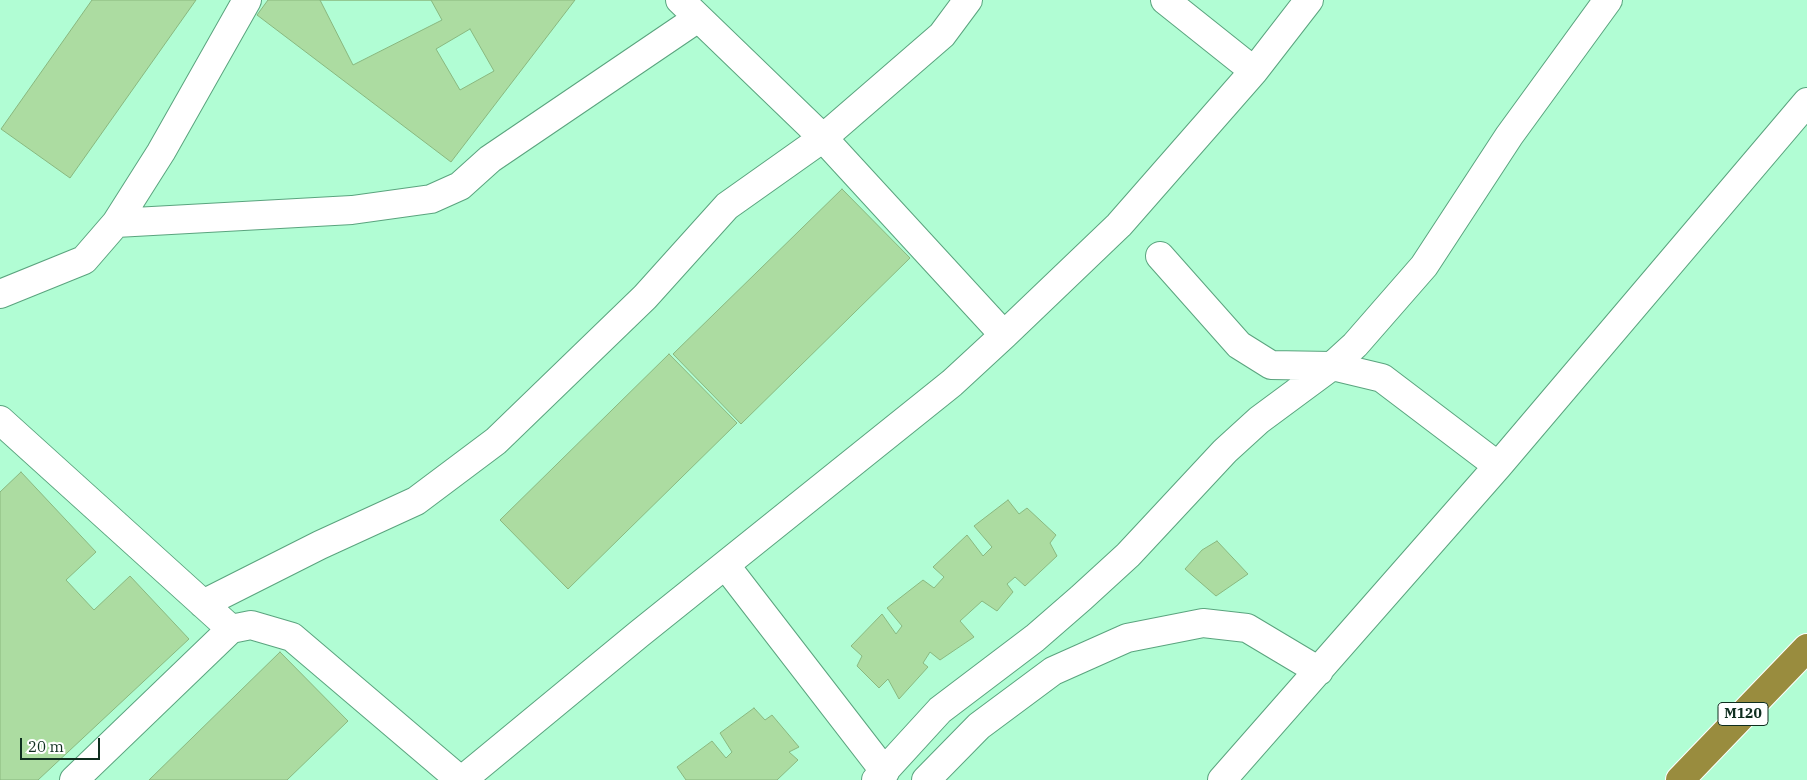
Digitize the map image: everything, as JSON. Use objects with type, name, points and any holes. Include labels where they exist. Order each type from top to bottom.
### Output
[{"type":"highway","name":"M120","points":[[1680,780],[1807,648]]},
{"type":"street","points":[[0,294],[84,260],[116,223],[161,152],[247,0]]},
{"type":"street","points":[[203,604],[320,545],[416,501],[489,447],[645,297],[727,206],[823,138],[942,35],[968,0]]},
{"type":"street","points":[[1165,0],[1254,71]]},
{"type":"street","points":[[74,780],[230,629],[251,625],[292,638],[461,780],[639,634],[952,383],[1118,225],[1254,71],[1309,0]]},
{"type":"street","points":[[726,566],[880,776],[940,710],[1035,638],[1128,555],[1225,451],[1259,420],[1332,366],[1355,345],[1424,266],[1509,136],[1608,0]]},
{"type":"street","points":[[116,223],[352,210],[431,199],[460,186],[490,159],[689,9],[823,138],[1004,335]]},
{"type":"street","points":[[1222,780],[1498,466],[1807,102]]},
{"type":"street","points":[[1160,256],[1239,344],[1271,365],[1332,366],[1382,378],[1498,466]]},
{"type":"street","points":[[1,423],[230,629]]},
{"type":"street","points":[[926,780],[979,726],[1053,671],[1127,638],[1203,623],[1247,628],[1319,671]]},
{"type":"building","points":[[92,0],[196,0],[70,178],[1,129]]},
{"type":"building","points":[[268,0],[575,0],[451,162],[257,15]]},
{"type":"building","points":[[320,0],[431,0],[442,20],[353,65]]},
{"type":"building","points":[[470,29],[494,71],[460,90],[436,49]]},
{"type":"building","points":[[842,189],[910,258],[741,424],[673,354]]},
{"type":"building","points":[[669,354],[737,423],[568,589],[500,520]]},
{"type":"building","points":[[21,472],[96,552],[66,580],[94,610],[130,576],[189,639],[38,780],[0,780],[0,492]]},
{"type":"building","points":[[1008,500],[1019,514],[1027,508],[1056,535],[1050,543],[1057,556],[1025,586],[1015,577],[1007,584],[1013,592],[997,611],[982,601],[960,621],[974,637],[940,660],[930,652],[923,663],[928,667],[899,699],[888,679],[879,688],[857,666],[862,656],[851,646],[882,614],[896,634],[902,626],[887,608],[923,580],[934,588],[944,577],[933,567],[967,535],[983,556],[992,547],[974,526]]},
{"type":"building","points":[[1217,541],[1248,574],[1216,596],[1185,569],[1202,550]]},
{"type":"building","points":[[280,652],[348,721],[287,780],[149,780]]},
{"type":"building","points":[[754,708],[765,720],[772,715],[799,747],[789,752],[798,760],[777,780],[686,780],[677,767],[712,741],[726,758],[732,752],[720,733]]}]
